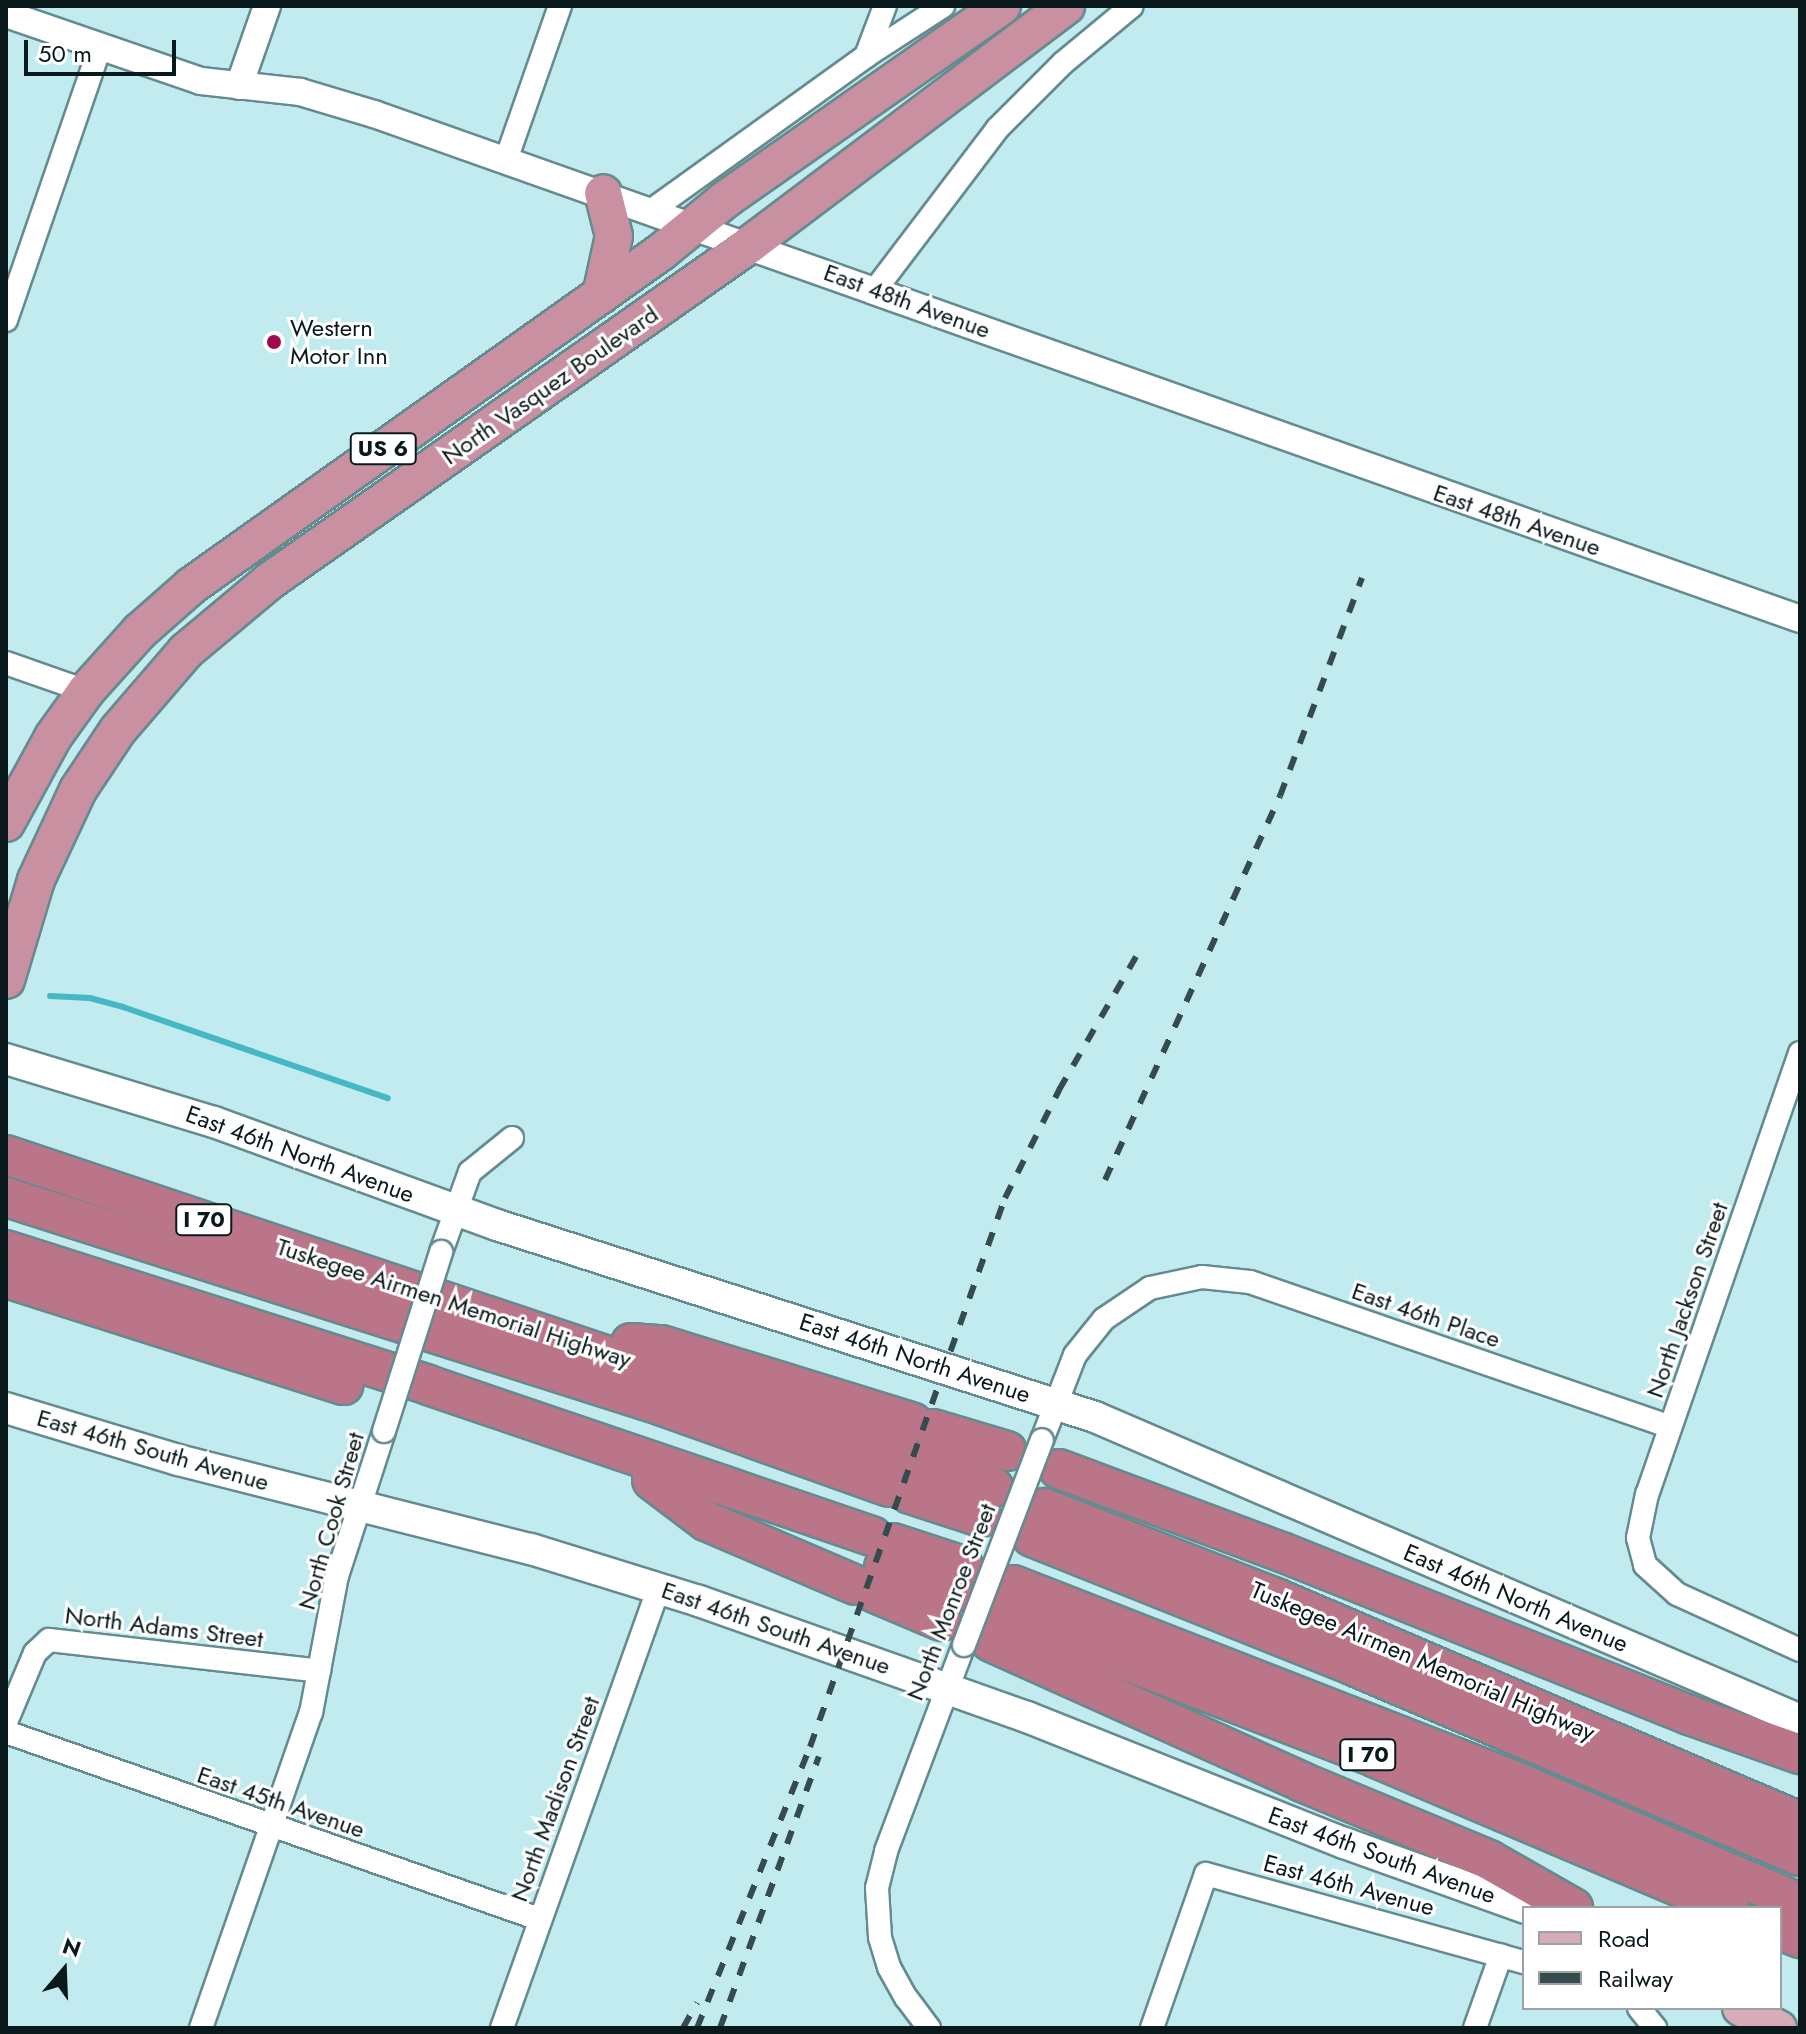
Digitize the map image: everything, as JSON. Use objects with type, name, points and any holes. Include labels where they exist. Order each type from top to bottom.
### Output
[{"type":"highway","name":"North Vasquez Boulevard","points":[[6,980],[36,880],[78,790],[118,730],[186,651],[271,580],[749,245],[1066,6]]},
{"type":"highway","name":"North Vasquez Boulevard","points":[[6,823],[53,737],[86,691],[140,631],[191,586],[601,295],[991,9]]},
{"type":"highway","points":[[601,295],[614,236],[603,193]]},
{"type":"highway","name":"Tuskegee Airmen Memorial Highway","points":[[6,1155],[554,1337],[661,1345],[911,1458]]},
{"type":"highway","points":[[6,1197],[660,1405],[911,1458],[1007,1451]]},
{"type":"highway","points":[[6,1250],[428,1385],[874,1564]]},
{"type":"highway","name":"I 70","points":[[6,1278],[227,1351],[652,1480],[874,1564],[975,1609],[1376,1758],[1724,1906]]},
{"type":"highway","points":[[1050,1454],[1284,1553],[1719,1726],[1800,1754]]},
{"type":"highway","points":[[911,1458],[987,1502]]},
{"type":"highway","name":"Tuskegee Airmen Memorial Highway","points":[[1800,1822],[1276,1598],[1038,1522],[1354,1666],[1800,1856]]},
{"type":"highway","points":[[975,1609],[1434,1748],[1800,1903]]},
{"type":"highway","points":[[975,1609],[1302,1782],[1489,1860],[1570,1906]]},
{"type":"main road","name":"East 46th North Avenue","points":[[6,1059],[214,1122],[454,1210],[1056,1403],[1800,1720]]},
{"type":"main road","name":"East 46th South Avenue","points":[[6,1408],[165,1457],[531,1549],[659,1587],[947,1687],[1344,1843],[1522,1907]]},
{"type":"main road","points":[[1744,2010],[1779,2028]]},
{"type":"street","points":[[239,86],[267,6]]},
{"type":"street","points":[[506,160],[560,6]]},
{"type":"street","points":[[866,56],[885,6]]},
{"type":"street","points":[[652,210],[866,56],[943,6]]},
{"type":"street","points":[[875,290],[997,129],[1063,63],[1132,6]]},
{"type":"street","name":"East 48th Avenue","points":[[6,14],[201,81],[316,96],[506,160],[1800,619]]},
{"type":"street","points":[[6,320],[100,47]]},
{"type":"street","points":[[6,663],[86,691]]},
{"type":"street","name":"North Jackson Street","points":[[1800,1053],[1640,1516],[1638,1547],[1645,1565],[1661,1582],[1689,1600],[1800,1650]]},
{"type":"street","name":"North Cook Street","points":[[201,2028],[311,1713],[332,1597],[454,1210],[470,1172],[512,1138]]},
{"type":"street","name":"East 46th Place","points":[[1161,1283],[1211,1277],[1250,1282],[1670,1427]]},
{"type":"street","name":"North Monroe Street","points":[[929,2028],[896,1981],[880,1937],[877,1888],[886,1851],[975,1609],[1050,1454],[1056,1403],[1075,1355],[1123,1303],[1161,1283]]},
{"type":"street","name":"North Madison Street","points":[[502,2028],[659,1587]]},
{"type":"street","name":"North Adams Street","points":[[6,1722],[35,1653],[49,1640],[319,1671]]},
{"type":"street","name":"East 45th Avenue","points":[[6,1732],[539,1919]]},
{"type":"street","name":"East 46th Avenue","points":[[1152,2028],[1206,1874],[1522,1961]]},
{"type":"street","points":[[1475,2028],[1501,1955]]},
{"type":"street","points":[[1641,2010],[1655,2028]]},
{"type":"waterway","points":[[50,996],[90,998],[123,1007],[388,1098]]},
{"type":"railway","points":[[1105,1180],[1280,796],[1362,578]]},
{"type":"railway","points":[[697,2028],[810,1747],[1005,1198],[1059,1090],[1138,953]]},
{"type":"railway","points":[[720,2028],[819,1756]]},
{"type":"railway","points":[[683,2028],[697,2003]]},
{"type":"place","name":"Western Motor Inn","points":[[274,342]]}]
